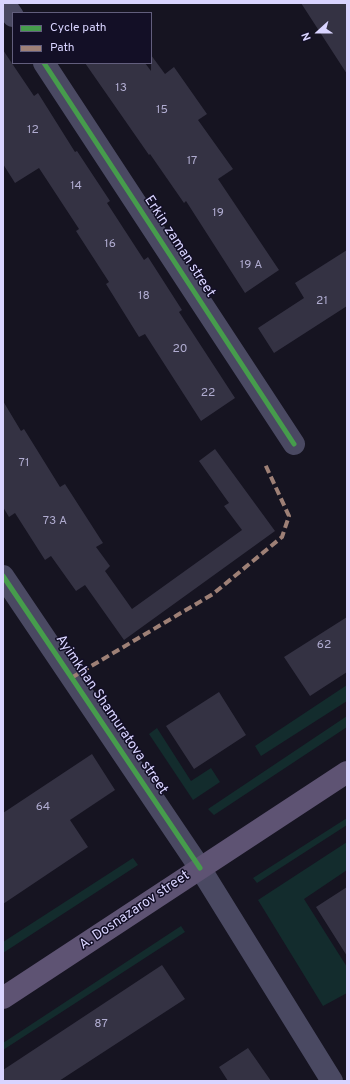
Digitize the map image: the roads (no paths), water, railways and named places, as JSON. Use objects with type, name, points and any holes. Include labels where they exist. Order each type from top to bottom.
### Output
[{"type":"main road","name":"A. Dosnazarov street","points":[[3,998],[347,772]]},
{"type":"street","points":[[4,3],[12,15]]},
{"type":"street","name":"Erkin zaman street","points":[[45,64],[294,444]]},
{"type":"street","name":"Ayimkhan Shamuratova street","points":[[3,576],[200,868],[332,1081]]}]
